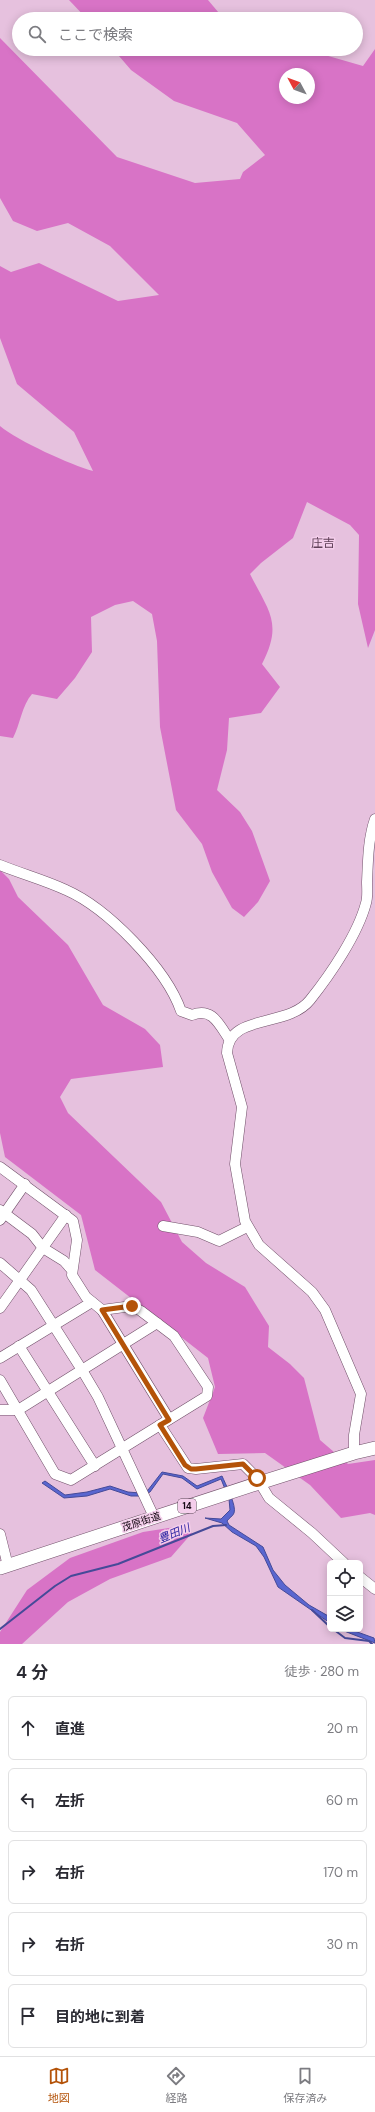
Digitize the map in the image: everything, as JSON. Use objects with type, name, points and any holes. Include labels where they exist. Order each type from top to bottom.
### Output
[{"type":"main road","name":"茂原街道","points":[[4,1567],[259,1483],[354,1453],[375,1448]]},
{"type":"street","points":[[354,1453],[354,1435],[361,1394],[325,1310],[312,1292],[259,1245],[247,1227],[235,1169],[235,1155],[242,1107],[227,1053],[229,1038],[240,1029],[252,1024],[274,1020],[301,1010],[310,1000],[353,936],[366,902],[368,850],[375,819]]},
{"type":"street","points":[[0,866],[67,890],[89,902],[131,941],[160,972],[176,998],[181,1011],[192,1015],[201,1011],[211,1015],[229,1038]]},
{"type":"street","points":[[0,1166],[66,1214],[73,1221],[77,1234],[71,1269]]},
{"type":"street","points":[[25,1184],[2,1215],[32,1234],[43,1248],[64,1261],[71,1269],[75,1283],[92,1302],[102,1310],[165,1422],[188,1468],[196,1469],[243,1464],[269,1498],[312,1533],[341,1560]]},
{"type":"street","points":[[0,1308],[66,1214]]},
{"type":"street","points":[[163,1226],[198,1232],[219,1240],[247,1227]]},
{"type":"street","points":[[0,1263],[32,1290],[82,1370],[98,1397],[123,1448],[154,1517]]},
{"type":"street","points":[[0,1358],[92,1302]]},
{"type":"street","points":[[0,1380],[55,1474],[71,1480],[207,1396],[208,1387],[174,1336],[141,1310],[132,1306],[102,1310]]},
{"type":"street","points":[[0,1410],[18,1410],[157,1323]]},
{"type":"street","points":[[20,1346],[95,1466]]},
{"type":"street","points":[[0,1534],[4,1567]]},
{"type":"street","points":[[363,1579],[375,1589]]},
{"type":"shaded area","points":[[69,0],[208,0],[218,12],[80,12]]},
{"type":"shaded area","points":[[0,38],[12,50],[12,56],[18,56],[117,157],[195,183],[240,179],[243,172],[265,155],[237,123],[174,101],[131,70],[119,56],[328,56],[363,66],[375,49],[375,630],[368,648],[358,604],[359,535],[350,525],[307,502],[293,538],[261,563],[250,574],[268,608],[271,618],[272,638],[262,664],[280,687],[261,713],[229,718],[227,750],[217,790],[240,812],[252,831],[270,881],[258,902],[244,917],[232,908],[212,872],[202,844],[176,810],[160,727],[157,641],[152,614],[133,601],[115,605],[91,617],[92,652],[75,678],[57,699],[32,694],[23,709],[13,738],[0,736],[0,426],[19,439],[45,452],[72,464],[93,471],[74,432],[17,384],[0,338],[0,266],[11,272],[39,263],[118,301],[159,295],[110,246],[68,223],[37,231],[13,221],[0,198]]},
{"type":"shaded area","points":[[0,870],[9,879],[18,897],[68,945],[103,1005],[145,1029],[160,1045],[163,1067],[71,1079],[60,1097],[68,1113],[161,1202],[182,1242],[206,1263],[245,1287],[269,1326],[268,1347],[290,1364],[304,1378],[320,1440],[348,1464],[375,1460],[375,1515],[370,1513],[341,1518],[310,1485],[265,1453],[218,1454],[203,1418],[215,1387],[208,1358],[95,1270],[81,1215],[5,1157],[0,1133]]},
{"type":"shaded area","points":[[175,1527],[192,1533],[171,1557],[110,1579],[68,1602],[22,1644],[0,1644],[0,1632],[27,1590],[70,1558],[143,1532]]},
{"type":"water","points":[[162,1472],[183,1476],[197,1486],[222,1476],[234,1505],[233,1514],[227,1521],[229,1525],[263,1547],[273,1570],[285,1585],[309,1605],[327,1615],[327,1621],[278,1587],[264,1557],[256,1546],[232,1532],[222,1523],[205,1518],[221,1519],[230,1510],[229,1499],[221,1479],[197,1489],[182,1478],[163,1474],[150,1492],[141,1496],[131,1496],[110,1489],[87,1496],[64,1498],[42,1483],[45,1481],[65,1495],[87,1492],[110,1486],[128,1492],[140,1493],[148,1490]]},
{"type":"water","points":[[347,1632],[357,1632],[374,1638],[375,1643]]},
{"type":"waterway","name":"豊田川","points":[[0,1629],[55,1586],[71,1576],[118,1564],[213,1526],[226,1525]]},
{"type":"waterway","name":"豊田川","points":[[312,1610],[327,1624]]},
{"type":"waterway","name":"豊田川","points":[[337,1632],[345,1638],[369,1641],[372,1644]]},
{"type":"district","name":"庄吉","points":[[323,543]]},
{"type":"route","points":[[132,1306],[102,1310],[169,1420],[160,1425],[185,1465],[188,1468],[196,1469],[243,1464],[247,1466],[257,1478]]}]
